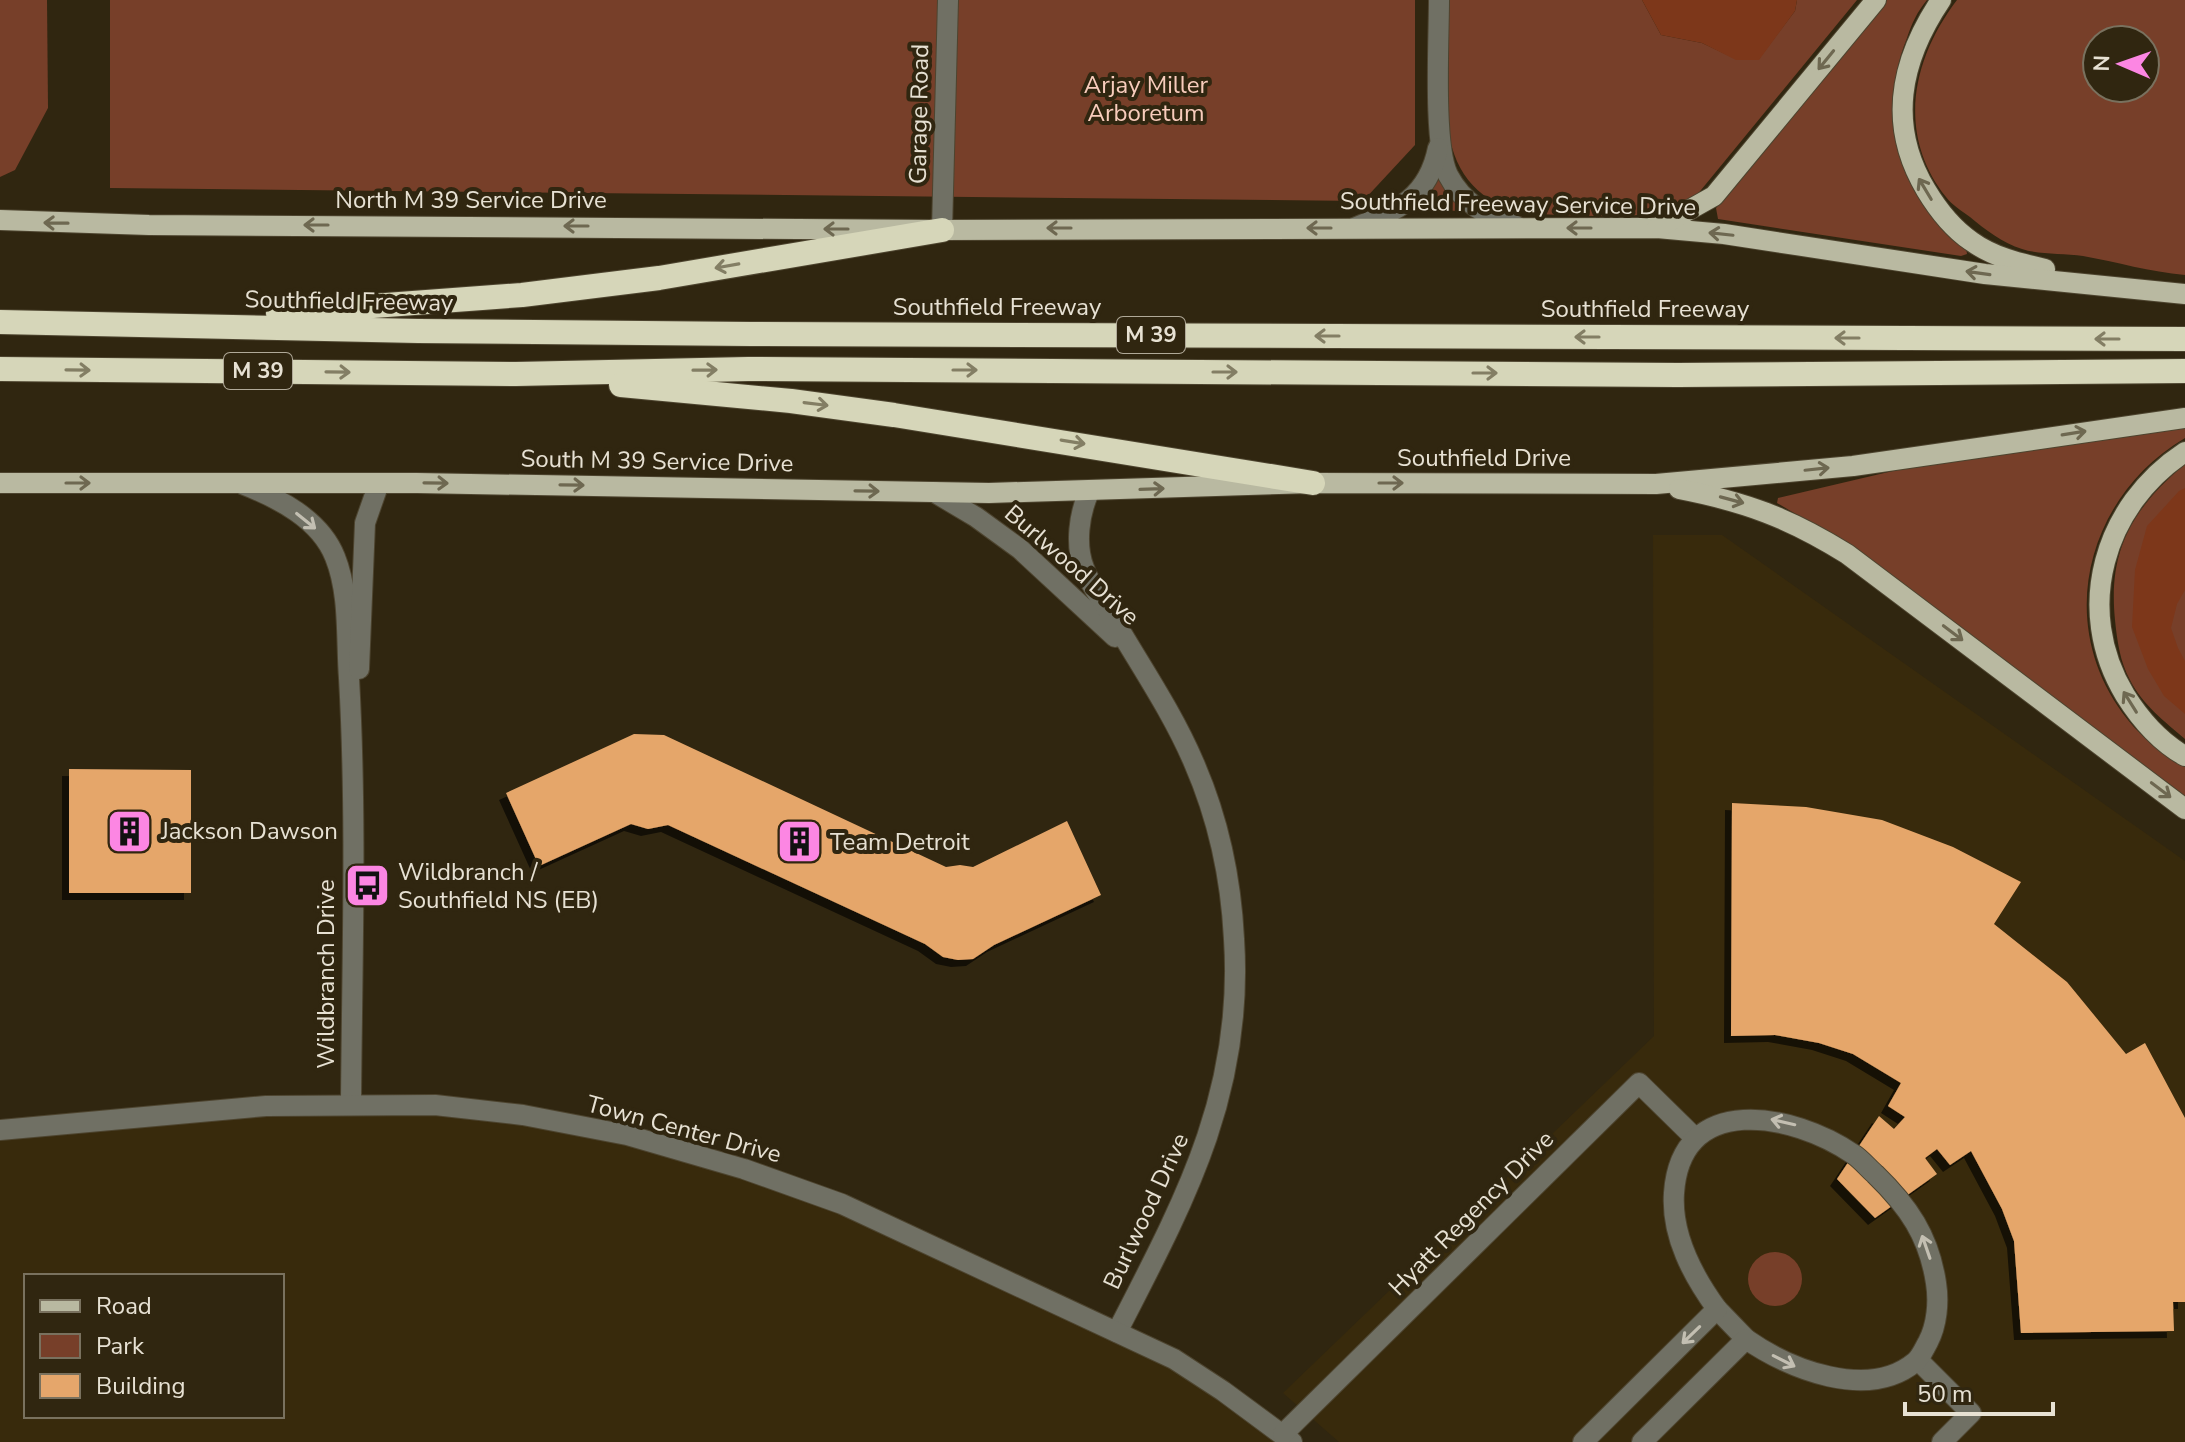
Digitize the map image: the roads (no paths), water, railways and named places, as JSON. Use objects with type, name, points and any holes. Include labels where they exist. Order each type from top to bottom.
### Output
[{"type":"highway","points":[[117,323],[522,295],[659,278],[942,230]]},
{"type":"highway","name":"Southfield Freeway","points":[[0,322],[418,331],[2185,339]]},
{"type":"highway","name":"M 39","points":[[0,369],[516,374],[748,369],[1678,375],[2185,371]]},
{"type":"highway","points":[[516,374],[831,406],[1055,439],[1313,483]]},
{"type":"main road","points":[[1657,228],[1714,196],[1876,0]]},
{"type":"main road","points":[[1941,0],[1912,51],[1902,99],[1907,148],[1929,195],[1953,226],[1971,242],[1991,253],[2111,286]]},
{"type":"main road","name":"North M 39 Service Drive","points":[[0,220],[149,225],[942,230]]},
{"type":"main road","name":"Southfield Freeway Service Drive","points":[[942,230],[1657,228],[1724,234],[1985,274],[2185,294]]},
{"type":"main road","points":[[1656,484],[1910,458],[2185,418]]},
{"type":"main road","points":[[2185,452],[2152,477],[2118,524],[2108,549],[2099,600],[2107,653],[2119,684],[2136,712],[2185,756]]},
{"type":"main road","name":"South M 39 Service Drive","points":[[0,483],[379,483],[1089,492],[1313,483]]},
{"type":"main road","name":"Southfield Drive","points":[[1313,483],[1656,484]]},
{"type":"main road","points":[[1656,484],[1740,502],[1821,538],[1884,581],[2185,809]]},
{"type":"street","name":"Garage Road","points":[[942,230],[948,0]]},
{"type":"street","points":[[1439,0],[1440,136],[1446,172],[1459,193],[1490,217],[1525,228]]},
{"type":"street","points":[[1354,228],[1394,211],[1422,188],[1433,170],[1440,136]]},
{"type":"street","name":"Wildbranch Drive","points":[[239,482],[277,498],[289,507],[321,534],[335,556],[343,582],[353,749]]},
{"type":"street","name":"Wildbranch Drive","points":[[351,1104],[353,749],[365,523],[379,483]]},
{"type":"street","name":"Burlwood Drive","points":[[934,492],[1020,549],[1133,653]]},
{"type":"street","name":"Burlwood Drive","points":[[1089,492],[1081,513],[1083,567],[1176,724],[1211,808],[1230,894],[1235,985],[1227,1064],[1207,1142],[1188,1192],[1117,1332]]},
{"type":"street","name":"Hyatt Regency Drive","points":[[1288,1438],[1639,1083],[1695,1138]]},
{"type":"street","name":"Town Center Drive","points":[[0,1130],[266,1106],[351,1104],[435,1105],[506,1111],[627,1135],[744,1169],[842,1204],[1174,1359],[1288,1438]]},
{"type":"street","points":[[1768,1119],[1793,1124],[1854,1154],[1901,1199],[1923,1238],[1936,1283],[1937,1305],[1932,1333],[1918,1360],[1902,1371],[1879,1378],[1850,1379],[1798,1368],[1746,1339],[1717,1309],[1693,1274],[1683,1252],[1673,1202],[1675,1176],[1682,1156],[1695,1138],[1716,1126],[1743,1120],[1768,1119]]},
{"type":"street","points":[[1583,1442],[1717,1309]]},
{"type":"street","points":[[1642,1442],[1746,1339]]},
{"type":"street","points":[[1918,1360],[1971,1413],[1942,1442]]},
{"type":"place","name":"Jackson Dawson","points":[[130,831]]},
{"type":"place","name":"Team Detroit","points":[[799,842]]},
{"type":"place","name":"Wildbranch / Southfield NS (EB)","points":[[367,886]]},
{"type":"park label","name":"Arjay Miller Arboretum","points":[[1146,99]]}]
